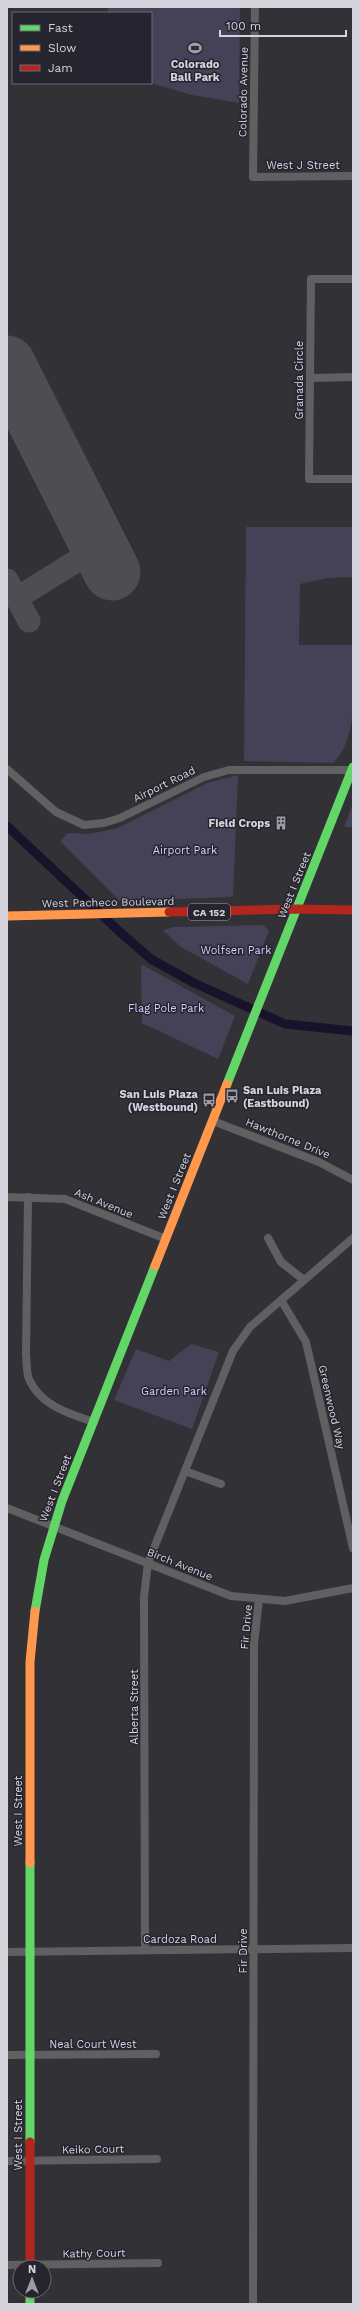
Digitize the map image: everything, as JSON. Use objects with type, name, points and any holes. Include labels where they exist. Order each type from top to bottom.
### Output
[{"type":"main road","name":"West I Street","points":[[30,2259],[31,1638],[36,1598],[53,1526],[352,768]]},
{"type":"main road","name":"West Pacheco Boulevard","points":[[7,916],[296,909],[353,910]]},
{"type":"street","name":"Colorado Avenue","points":[[253,177],[255,7]]},
{"type":"street","name":"West J Street","points":[[253,177],[353,176]]},
{"type":"street","name":"Granada Circle","points":[[353,279],[311,279],[309,479],[353,479]]},
{"type":"street","points":[[310,378],[353,378]]},
{"type":"street","name":"Airport Road","points":[[7,769],[56,812],[84,825],[104,823],[120,818],[204,777],[229,770],[352,768]]},
{"type":"street","name":"Hawthorne Drive","points":[[213,1121],[319,1162],[353,1180]]},
{"type":"street","name":"Ash Avenue","points":[[7,1197],[65,1199],[166,1239]]},
{"type":"street","points":[[28,1198],[26,1354],[28,1377],[42,1397],[62,1412],[94,1422]]},
{"type":"street","points":[[268,1238],[281,1262],[304,1280]]},
{"type":"street","name":"Alberta Street","points":[[145,1950],[144,1597],[148,1563],[232,1351],[250,1327],[353,1238]]},
{"type":"street","name":"Greenwood Way","points":[[281,1300],[306,1342],[353,1548]]},
{"type":"street","points":[[185,1471],[221,1484]]},
{"type":"street","name":"Birch Avenue","points":[[7,1508],[231,1596],[286,1601],[353,1588]]},
{"type":"street","name":"Fir Drive","points":[[253,2304],[254,1644],[259,1599]]},
{"type":"street","name":"Cardoza Road","points":[[7,1952],[353,1948]]},
{"type":"street","name":"Neal Court West","points":[[7,2055],[156,2054]]},
{"type":"street","name":"Keiko Court","points":[[7,2161],[157,2159]]},
{"type":"street","name":"Kathy Court","points":[[52,2265],[158,2263]]},
{"type":"green space","name":"Colorado Ball Park","points":[[107,7],[240,7],[239,103],[192,95],[152,83],[152,12],[109,12]]},
{"type":"green space","points":[[246,527],[353,527],[353,577],[327,578],[300,584],[299,645],[353,645],[354,691],[351,724],[348,739],[342,752],[333,763],[244,761]]},
{"type":"green space","name":"Airport Park","points":[[238,775],[233,897],[120,901],[60,841],[68,833],[89,834],[118,828],[207,783]]},
{"type":"green space","points":[[353,804],[353,827],[344,827]]},
{"type":"green space","name":"Wolfsen Park","points":[[263,925],[269,931],[248,984],[181,947],[163,930],[174,927]]},
{"type":"green space","name":"Flag Pole Park","points":[[141,964],[235,1016],[218,1059],[142,1023]]},
{"type":"green space","name":"Garden Park","points":[[191,1344],[219,1352],[192,1429],[114,1400],[136,1349],[169,1361]]},
{"type":"waterway","points":[[7,826],[121,933],[151,959],[194,983],[285,1024],[353,1031]]},
{"type":"taxiway","points":[[17,598],[99,547]]},
{"type":"taxiway","points":[[7,580],[29,621]]},
{"type":"runway","points":[[7,364],[112,572]]},
{"type":"traffic: fast","points":[[227,1084],[353,767]]},
{"type":"traffic: fast","points":[[35,1611],[44,1560],[62,1501],[155,1266]]},
{"type":"traffic: fast","points":[[30,1863],[30,2142]]},
{"type":"traffic: fast","points":[[30,2299],[30,2304]]},
{"type":"traffic: slow","points":[[7,916],[169,912]]},
{"type":"traffic: slow","points":[[155,1266],[227,1084]]},
{"type":"traffic: slow","points":[[30,1863],[30,1662],[35,1611]]},
{"type":"traffic: jam","points":[[169,912],[296,909],[353,910]]},
{"type":"traffic: jam","points":[[30,2142],[30,2259]]},
{"type":"place","name":"Colorado Ball Park","points":[[195,48]]},
{"type":"place","name":"Field Crops","points":[[281,823]]},
{"type":"place","name":"San Luis Plaza (Eastbound)","points":[[232,1096]]},
{"type":"place","name":"San Luis Plaza (Westbound)","points":[[209,1100]]}]
